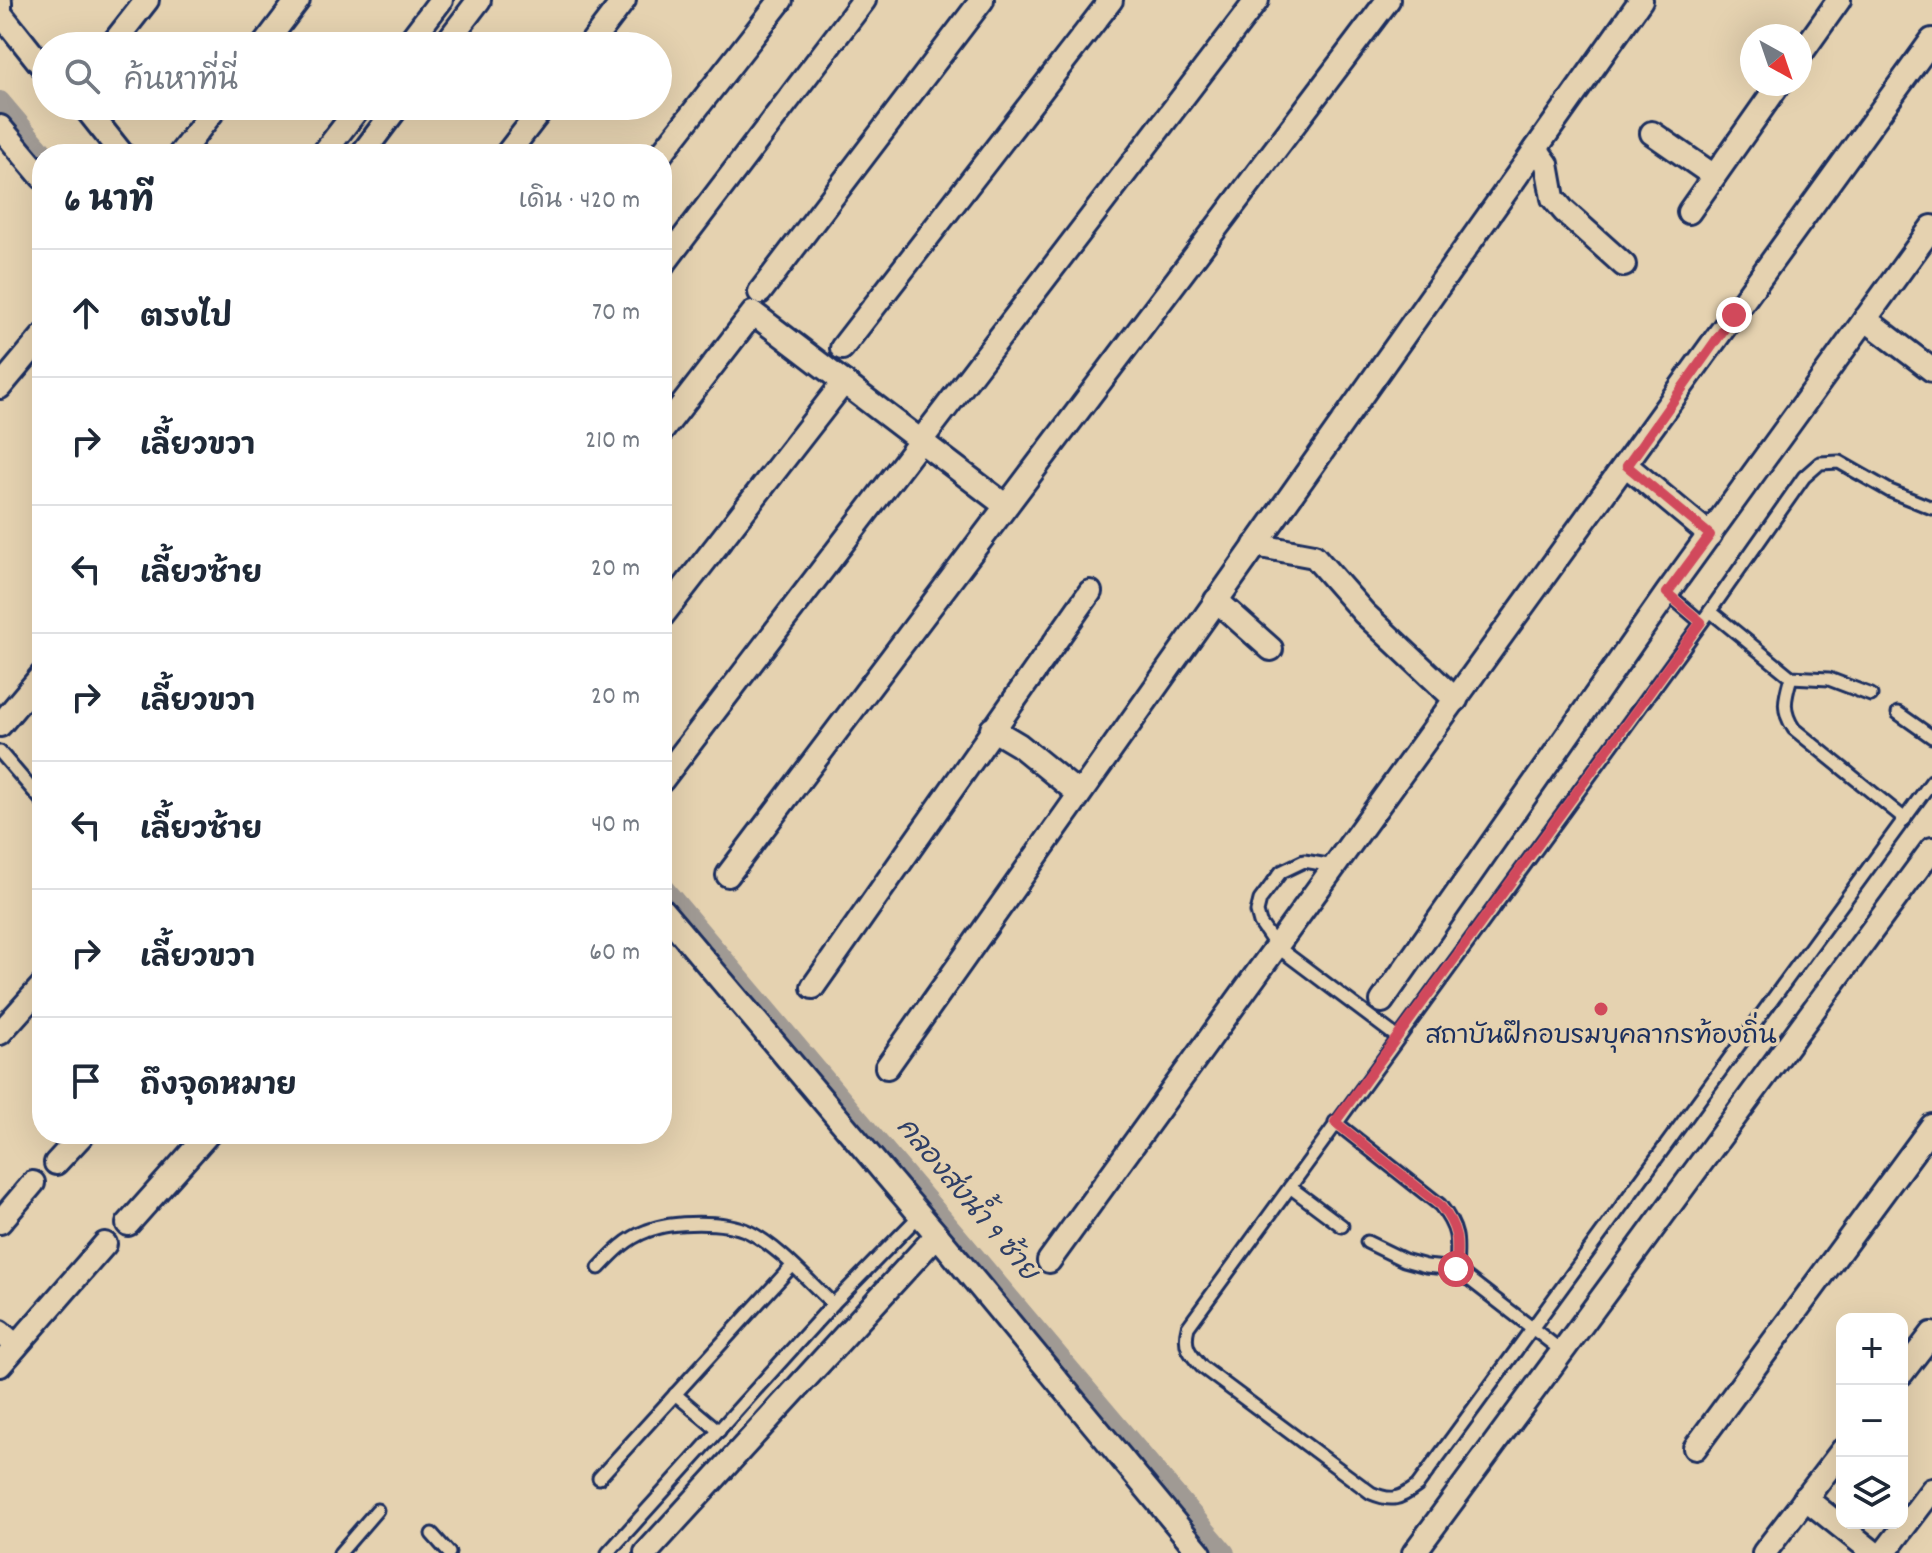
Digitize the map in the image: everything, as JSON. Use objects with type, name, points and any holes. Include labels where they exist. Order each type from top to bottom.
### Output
[{"type":"street","points":[[122,32],[147,0]]},
{"type":"street","points":[[274,32],[298,0]]},
{"type":"street","points":[[417,32],[441,0]]},
{"type":"street","points":[[455,32],[479,0]]},
{"type":"street","points":[[600,32],[624,0]]},
{"type":"street","points":[[669,144],[781,0]]},
{"type":"street","points":[[672,253],[864,0]]},
{"type":"street","points":[[760,292],[982,0]]},
{"type":"street","points":[[842,348],[1111,0]]},
{"type":"street","points":[[672,767],[1257,0]]},
{"type":"street","points":[[728,875],[1388,0]]},
{"type":"street","points":[[887,1067],[1641,0]]},
{"type":"street","points":[[1812,38],[1839,0]]},
{"type":"street","points":[[0,1],[0,13],[32,53]]},
{"type":"street","points":[[1049,1261],[1627,466],[1932,40]]},
{"type":"street","points":[[1689,212],[1771,96]]},
{"type":"street","points":[[95,120],[114,144]]},
{"type":"street","points":[[188,144],[206,120]]},
{"type":"street","points":[[331,144],[349,120]]},
{"type":"street","points":[[370,144],[388,120]]},
{"type":"street","points":[[515,144],[533,120]]},
{"type":"street","points":[[0,127],[32,165]]},
{"type":"street","points":[[1652,133],[1714,176]]},
{"type":"street","points":[[1536,149],[1547,164],[1553,198],[1624,265]]},
{"type":"street","points":[[1382,1001],[1667,593],[1932,227]]},
{"type":"street","points":[[672,418],[753,313],[1006,506]]},
{"type":"street","points":[[1865,319],[1932,370]]},
{"type":"street","points":[[0,387],[32,349]]},
{"type":"street","points":[[672,603],[844,382]]},
{"type":"street","points":[[1627,466],[1710,535]]},
{"type":"street","points":[[1255,545],[1314,556],[1364,613],[1456,700]]},
{"type":"street","points":[[813,987],[1090,592]]},
{"type":"street","points":[[1216,600],[1271,649]]},
{"type":"street","points":[[0,725],[32,687]]},
{"type":"street","points":[[992,729],[1019,745],[1079,794]]},
{"type":"street","points":[[1414,1553],[1932,849]]},
{"type":"street","points":[[672,922],[1200,1553]]},
{"type":"street","points":[[0,1033],[32,997]]},
{"type":"street","points":[[1695,1448],[1932,1126]]},
{"type":"street","points":[[56,1163],[74,1144]]},
{"type":"street","points":[[128,1224],[199,1144]]},
{"type":"street","points":[[0,1222],[33,1183]]},
{"type":"street","points":[[646,1553],[937,1235]]},
{"type":"street","points":[[0,1365],[8,1339],[105,1244]]},
{"type":"street","points":[[1908,1365],[1932,1334]]},
{"type":"street","points":[[1764,1553],[1837,1457]]},
{"type":"street","points":[[1884,1553],[1932,1490]]},
{"type":"street","points":[[1805,1498],[1874,1553]]},
{"type":"lane","points":[[1932,508],[1890,491],[1839,462],[1820,463],[1804,477],[1710,611],[1188,1327],[1185,1340],[1189,1354],[1202,1367],[1371,1493],[1385,1499],[1402,1497],[1417,1486],[1932,781]]},
{"type":"lane","points":[[1667,593],[1701,622]]},
{"type":"lane","points":[[1710,611],[1791,677],[1829,679],[1871,695]]},
{"type":"lane","points":[[1791,677],[1784,705],[1785,715],[1794,729],[1905,819]]},
{"type":"lane","points":[[1898,713],[1932,737]]},
{"type":"lane","points":[[0,752],[32,789]]},
{"type":"lane","points":[[1334,866],[1304,861],[1281,872],[1260,900],[1257,912],[1260,923],[1276,946],[1397,1037]]},
{"type":"lane","points":[[1335,1122],[1440,1205],[1452,1221],[1458,1237],[1456,1269]]},
{"type":"lane","points":[[1290,1187],[1342,1226]]},
{"type":"lane","points":[[608,1553],[833,1304],[920,1215]]},
{"type":"lane","points":[[599,1268],[615,1250],[649,1230],[732,1225],[752,1234],[833,1304]]},
{"type":"lane","points":[[1367,1242],[1404,1260],[1456,1269],[1563,1352]]},
{"type":"lane","points":[[599,1478],[792,1266]]},
{"type":"lane","points":[[675,1394],[719,1431]]},
{"type":"lane","points":[[340,1553],[377,1510]]},
{"type":"lane","points":[[432,1534],[449,1553]]},
{"type":"waterway","name":"คลองส่งน้ำ 9 ซ้าย","points":[[0,101],[37,144]]},
{"type":"waterway","name":"คลองส่งน้ำ 9 ซ้าย","points":[[672,898],[1225,1553]]},
{"type":"place","name":"สถาบันฝึกอบรมบุคลากรท้องถิ่น","points":[[1601,1009]]},
{"type":"route","points":[[1456,1269],[1458,1237],[1452,1221],[1440,1205],[1335,1122],[1701,622],[1667,593],[1710,535],[1627,466],[1734,315]]}]
